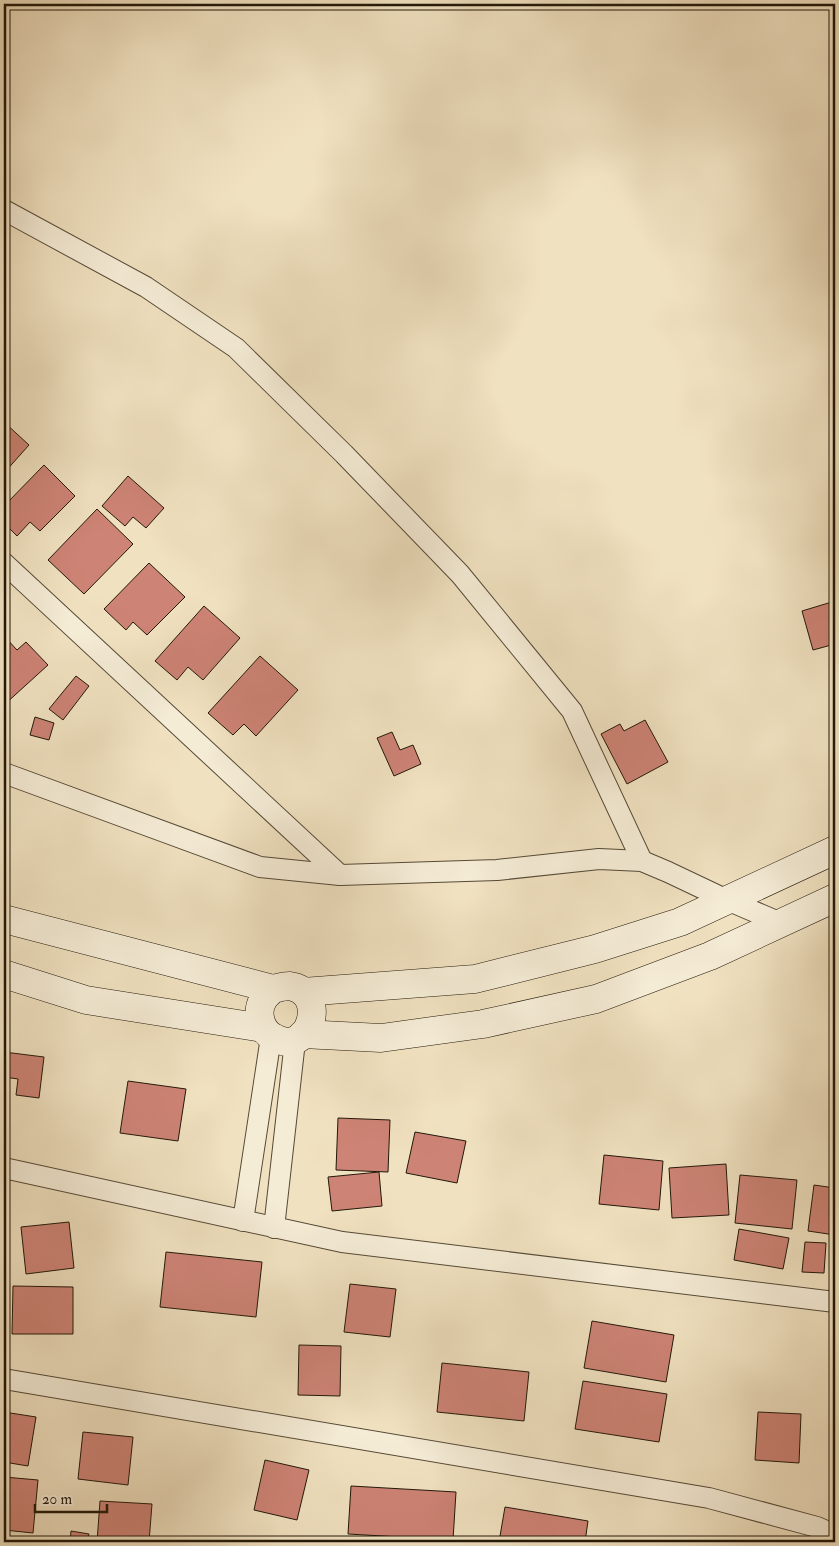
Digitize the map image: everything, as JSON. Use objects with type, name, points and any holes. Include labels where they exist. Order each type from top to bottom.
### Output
[{"type":"street","points":[[4,210],[146,287],[236,348],[344,454],[460,574],[572,711],[642,861]]},
{"type":"street","points":[[4,563],[340,875]]},
{"type":"street","points":[[4,773],[260,867],[340,875],[497,870],[599,859],[642,861],[782,923]]},
{"type":"street","points":[[4,919],[273,989],[288,986],[303,992],[475,979],[614,943],[680,922],[835,850]]},
{"type":"street","points":[[4,974],[86,1000],[283,1035],[382,1038],[483,1024],[596,999],[710,956],[835,898]]},
{"type":"street","points":[[273,989],[263,1000],[259,1014],[283,1035]]},
{"type":"street","points":[[283,1035],[312,1021],[312,1005],[303,992]]},
{"type":"street","points":[[244,1221],[283,1035]]},
{"type":"street","points":[[274,1228],[283,1035]]},
{"type":"street","points":[[4,1168],[342,1242],[835,1302]]},
{"type":"street","points":[[4,1379],[709,1498],[817,1527],[835,1535]]},
{"type":"building","points":[[4,422],[29,445],[4,473]]},
{"type":"building","points":[[44,465],[75,496],[40,531],[30,522],[17,536],[4,523],[4,506]]},
{"type":"building","points":[[128,476],[164,508],[146,528],[133,517],[125,526],[102,506]]},
{"type":"building","points":[[97,509],[133,544],[84,594],[48,560]]},
{"type":"building","points":[[149,563],[185,597],[147,635],[133,622],[126,630],[104,609]]},
{"type":"building","points":[[835,601],[835,644],[813,650],[802,611]]},
{"type":"building","points":[[204,606],[240,638],[203,680],[188,667],[177,680],[155,661]]},
{"type":"building","points":[[4,636],[17,650],[26,642],[48,665],[4,705]]},
{"type":"building","points":[[260,656],[298,690],[256,736],[244,724],[233,735],[208,713]]},
{"type":"building","points":[[76,676],[89,686],[63,720],[49,709]]},
{"type":"building","points":[[35,717],[54,723],[49,740],[30,735]]},
{"type":"building","points":[[645,720],[668,762],[627,784],[601,734],[620,724],[624,731]]},
{"type":"building","points":[[392,732],[400,750],[413,745],[421,764],[394,776],[377,738]]},
{"type":"building","points":[[4,1052],[44,1057],[39,1098],[16,1095],[18,1079],[4,1077]]},
{"type":"building","points":[[128,1081],[186,1089],[178,1141],[120,1133]]},
{"type":"building","points":[[338,1118],[390,1120],[388,1172],[336,1170]]},
{"type":"building","points":[[415,1132],[466,1141],[457,1183],[406,1173]]},
{"type":"building","points":[[604,1155],[663,1161],[659,1210],[599,1204]]},
{"type":"building","points":[[726,1164],[729,1215],[672,1218],[669,1168]]},
{"type":"building","points":[[379,1172],[382,1206],[332,1211],[328,1177]]},
{"type":"building","points":[[740,1175],[797,1180],[792,1229],[735,1223]]},
{"type":"building","points":[[814,1185],[835,1188],[835,1235],[808,1231]]},
{"type":"building","points":[[69,1222],[74,1268],[26,1274],[21,1227]]},
{"type":"building","points":[[739,1229],[789,1238],[783,1269],[734,1260]]},
{"type":"building","points":[[805,1242],[826,1243],[824,1273],[802,1272]]},
{"type":"building","points":[[166,1252],[262,1262],[256,1317],[160,1307]]},
{"type":"building","points":[[350,1284],[396,1289],[390,1337],[344,1332]]},
{"type":"building","points":[[13,1286],[73,1287],[73,1334],[12,1334]]},
{"type":"building","points":[[592,1321],[674,1335],[666,1382],[584,1368]]},
{"type":"building","points":[[299,1345],[341,1346],[340,1396],[298,1395]]},
{"type":"building","points":[[442,1363],[529,1372],[524,1421],[437,1412]]},
{"type":"building","points":[[583,1381],[667,1394],[659,1442],[575,1429]]},
{"type":"building","points":[[4,1412],[36,1417],[28,1466],[4,1462]]},
{"type":"building","points":[[758,1412],[801,1414],[799,1463],[755,1460]]},
{"type":"building","points":[[83,1432],[133,1437],[128,1485],[78,1479]]},
{"type":"building","points":[[265,1460],[309,1470],[297,1520],[254,1510]]},
{"type":"building","points":[[4,1477],[38,1480],[33,1533],[4,1530]]},
{"type":"building","points":[[351,1486],[456,1492],[453,1540],[348,1534]]},
{"type":"building","points":[[100,1501],[152,1504],[149,1542],[97,1542]]},
{"type":"building","points":[[505,1507],[588,1521],[585,1542],[499,1542]]},
{"type":"building","points":[[71,1531],[89,1534],[87,1542],[70,1542]]}]
